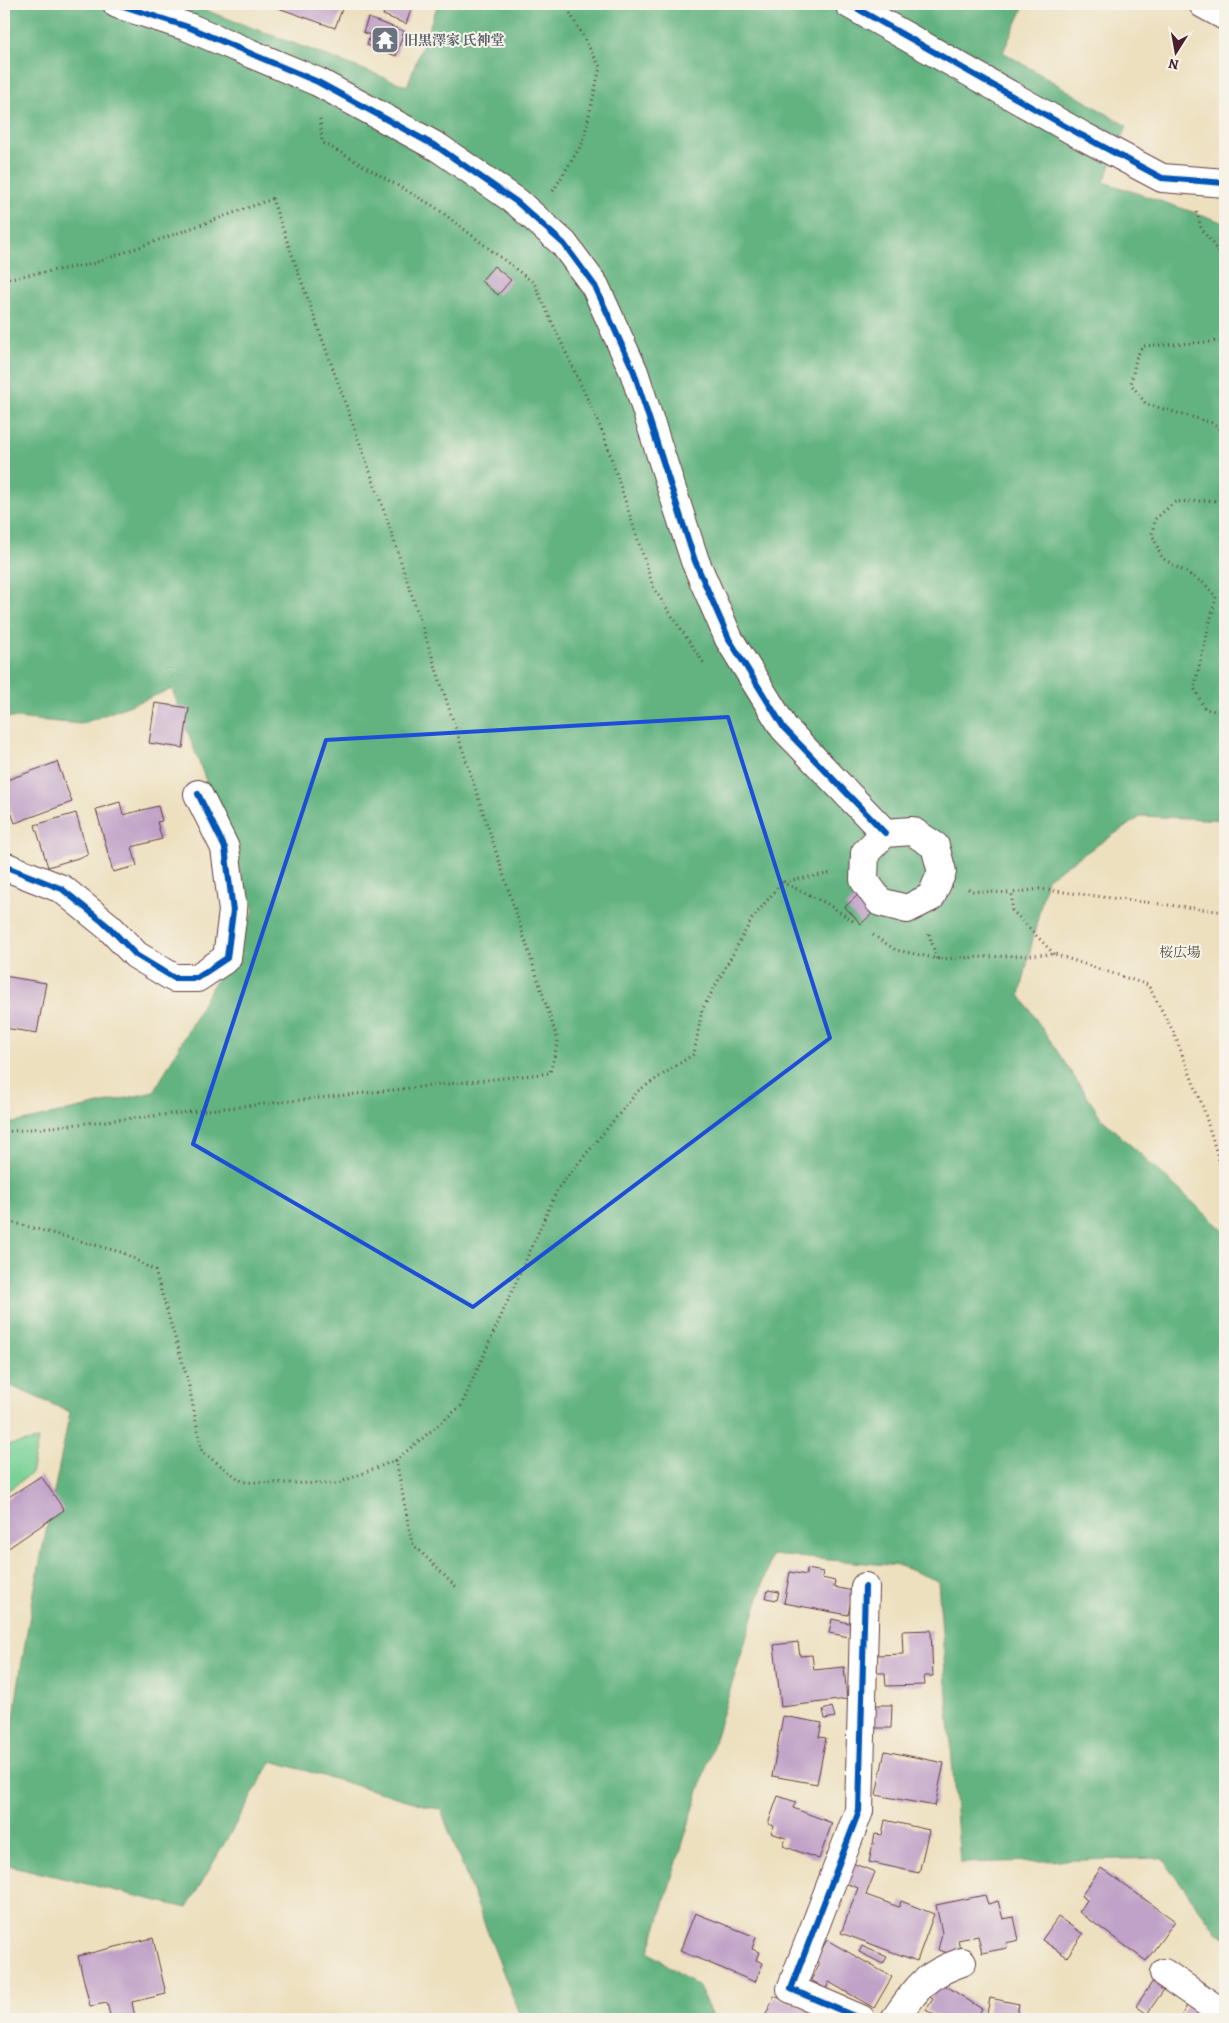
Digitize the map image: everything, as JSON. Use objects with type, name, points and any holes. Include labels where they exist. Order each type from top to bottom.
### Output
[{"type":"street","points":[[116,4],[188,27],[318,82],[439,148],[537,218],[564,244],[595,286],[634,372],[695,561],[729,639],[784,728],[884,834]]},
{"type":"street","points":[[849,4],[1081,135],[1162,178],[1225,183]]},
{"type":"street","points":[[1203,4],[1225,16]]},
{"type":"street","points":[[4,866],[62,889],[110,927],[136,955],[174,978],[197,978],[227,958],[233,911],[225,848],[198,794]]},
{"type":"street","points":[[912,831],[935,846],[942,872],[931,897],[907,909],[880,902],[864,880],[866,853],[884,834],[912,831]]},
{"type":"street","points":[[861,2019],[792,1989],[859,1811],[865,1587]]},
{"type":"street","points":[[895,2019],[920,1984],[945,1968],[962,1962]]},
{"type":"street","points":[[1164,1973],[1225,2015]]},
{"type":"path","points":[[537,218],[583,142],[600,67],[565,4]]},
{"type":"path","points":[[318,82],[322,142],[435,207],[534,284],[603,433],[654,589],[708,669]]},
{"type":"path","points":[[1188,180],[1201,228],[1225,261]]},
{"type":"path","points":[[4,279],[92,264],[272,200],[388,522],[558,1041],[550,1073],[4,1132]]},
{"type":"path","points":[[1225,341],[1143,346],[1136,358],[1131,384],[1146,404],[1213,422],[1225,434]]},
{"type":"path","points":[[1225,500],[1175,502],[1155,519],[1152,534],[1162,558],[1205,584],[1216,597],[1194,688],[1205,709],[1225,714]]},
{"type":"path","points":[[4,1220],[124,1253],[155,1271],[188,1381],[202,1452],[243,1482],[336,1484],[396,1460],[461,1406],[558,1188],[638,1091],[694,1054],[702,1010],[752,919],[782,882],[865,867]]},
{"type":"path","points":[[1054,954],[1012,910],[1012,893],[1039,888],[1225,912]]},
{"type":"path","points":[[919,902],[937,959],[1054,954],[1148,985],[1173,1031],[1203,1107],[1225,1181]]},
{"type":"path","points":[[396,1460],[412,1543],[457,1588]]},
{"type":"highlighted area","points":[[728,717],[830,1038],[473,1307],[193,1144],[326,740]]},
{"type":"green space","points":[[4,4],[189,4],[407,86],[438,4],[1025,4],[1003,52],[1127,126],[1104,182],[1225,223],[1225,820],[1142,816],[1047,878],[1020,995],[1102,1119],[1225,1232],[1225,1937],[1216,1931],[1162,1858],[960,1863],[938,1581],[900,1566],[772,1555],[649,1952],[699,1987],[713,2019],[521,2019],[441,1810],[272,1761],[187,1908],[4,1864],[10,1750],[17,1693],[36,1580],[70,1412],[4,1383],[4,1125],[154,1092],[254,911],[172,689],[81,724],[4,717]]},
{"type":"green space","points":[[38,1440],[31,1474],[4,1493],[4,1446]]},
{"type":"building","points":[[267,4],[344,4],[335,28]]},
{"type":"building","points":[[347,4],[369,4],[366,11]]},
{"type":"building","points":[[387,4],[413,4],[406,24],[383,15]]},
{"type":"building","name":"旧黒澤家 氏神堂","points":[[368,18],[404,31],[396,56],[367,45],[370,35],[363,32]]},
{"type":"building","points":[[494,266],[511,280],[498,295],[481,281]]},
{"type":"building","points":[[155,703],[189,708],[183,748],[149,743]]},
{"type":"building","points":[[57,762],[72,802],[15,823],[4,793],[4,781]]},
{"type":"building","points":[[120,802],[123,815],[158,806],[162,821],[157,822],[162,839],[132,847],[137,866],[113,872],[96,809]]},
{"type":"building","points":[[76,813],[88,855],[48,867],[35,825]]},
{"type":"building","points":[[861,892],[877,909],[861,924],[845,907]]},
{"type":"building","points":[[4,976],[46,983],[37,1033],[4,1028]]},
{"type":"building","points":[[41,1476],[64,1510],[4,1551],[4,1500]]},
{"type":"building","points":[[807,1569],[823,1572],[822,1578],[835,1581],[834,1587],[853,1591],[848,1615],[784,1603],[790,1572],[806,1575]]},
{"type":"building","points":[[768,1590],[779,1592],[777,1600],[766,1598]]},
{"type":"building","points":[[832,1619],[853,1624],[849,1637],[829,1633]]},
{"type":"building","points":[[931,1630],[933,1676],[924,1676],[925,1685],[886,1686],[885,1673],[877,1673],[876,1655],[903,1654],[902,1631]]},
{"type":"building","points":[[798,1642],[800,1656],[812,1655],[814,1670],[844,1667],[847,1699],[781,1707],[774,1645]]},
{"type":"building","points":[[875,1705],[892,1705],[891,1728],[874,1728]]},
{"type":"building","points":[[832,1707],[835,1717],[825,1719],[823,1710]]},
{"type":"building","points":[[783,1716],[822,1723],[819,1737],[826,1738],[817,1784],[772,1776]]},
{"type":"building","points":[[885,1751],[944,1763],[935,1806],[876,1795]]},
{"type":"building","points":[[778,1796],[796,1802],[793,1808],[832,1823],[819,1859],[783,1846],[786,1838],[771,1833],[774,1826],[768,1824]]},
{"type":"building","points":[[885,1820],[929,1830],[919,1873],[869,1862],[875,1834],[882,1835]]},
{"type":"building","points":[[852,1863],[875,1872],[866,1895],[899,1907],[901,1901],[934,1914],[917,1961],[841,1933],[858,1888],[845,1883]]},
{"type":"building","points":[[1101,1868],[1175,1921],[1146,1961],[1079,1912],[1087,1900],[1081,1896]]},
{"type":"building","points":[[985,1895],[988,1904],[998,1901],[1003,1919],[1014,1917],[1019,1940],[1006,1943],[1007,1948],[982,1953],[978,1936],[958,1940],[960,1950],[956,1955],[938,1950],[942,1933],[936,1905]]},
{"type":"building","points":[[695,1913],[756,1937],[752,1949],[759,1952],[756,1960],[763,1963],[755,1982],[680,1951]]},
{"type":"building","points":[[1058,1917],[1083,1934],[1067,1957],[1042,1940]]},
{"type":"building","points":[[153,1938],[166,1994],[132,2002],[135,2017],[126,2019],[111,2019],[107,2003],[90,2006],[78,1956]]},
{"type":"building","points":[[827,1940],[892,1977],[874,2008],[829,1982],[826,1989],[811,1980],[820,1964],[815,1961]]},
{"type":"building","points":[[862,1946],[887,1957],[883,1964],[859,1952]]},
{"type":"building","points":[[1153,1981],[1165,1988],[1147,2014],[1136,2006]]},
{"type":"building","points":[[940,1982],[982,2009],[975,2019],[941,2019],[926,2010],[933,1999],[930,1997]]},
{"type":"building","points":[[774,1996],[818,2014],[816,2019],[764,2019]]},
{"type":"building","points":[[990,1998],[1019,2004],[1017,2015],[1030,2019],[986,2019]]},
{"type":"building","points":[[1190,2001],[1218,2019],[1179,2019]]},
{"type":"cycle path","points":[[117,4],[188,27],[318,82],[439,148],[517,202],[564,244],[595,286],[634,372],[695,561],[729,639],[784,728],[885,833]]},
{"type":"cycle path","points":[[849,4],[1081,135],[1162,178],[1225,183]]},
{"type":"cycle path","points":[[4,866],[62,889],[109,927],[136,955],[174,978],[197,978],[227,958],[233,911],[225,848],[198,794]]},
{"type":"cycle path","points":[[861,2019],[791,1989],[859,1811],[865,1587]]},
{"type":"place","name":"旧黒澤家 氏神堂","points":[[385,40]]},
{"type":"park label","name":"桜広場","points":[[1180,952]]}]
